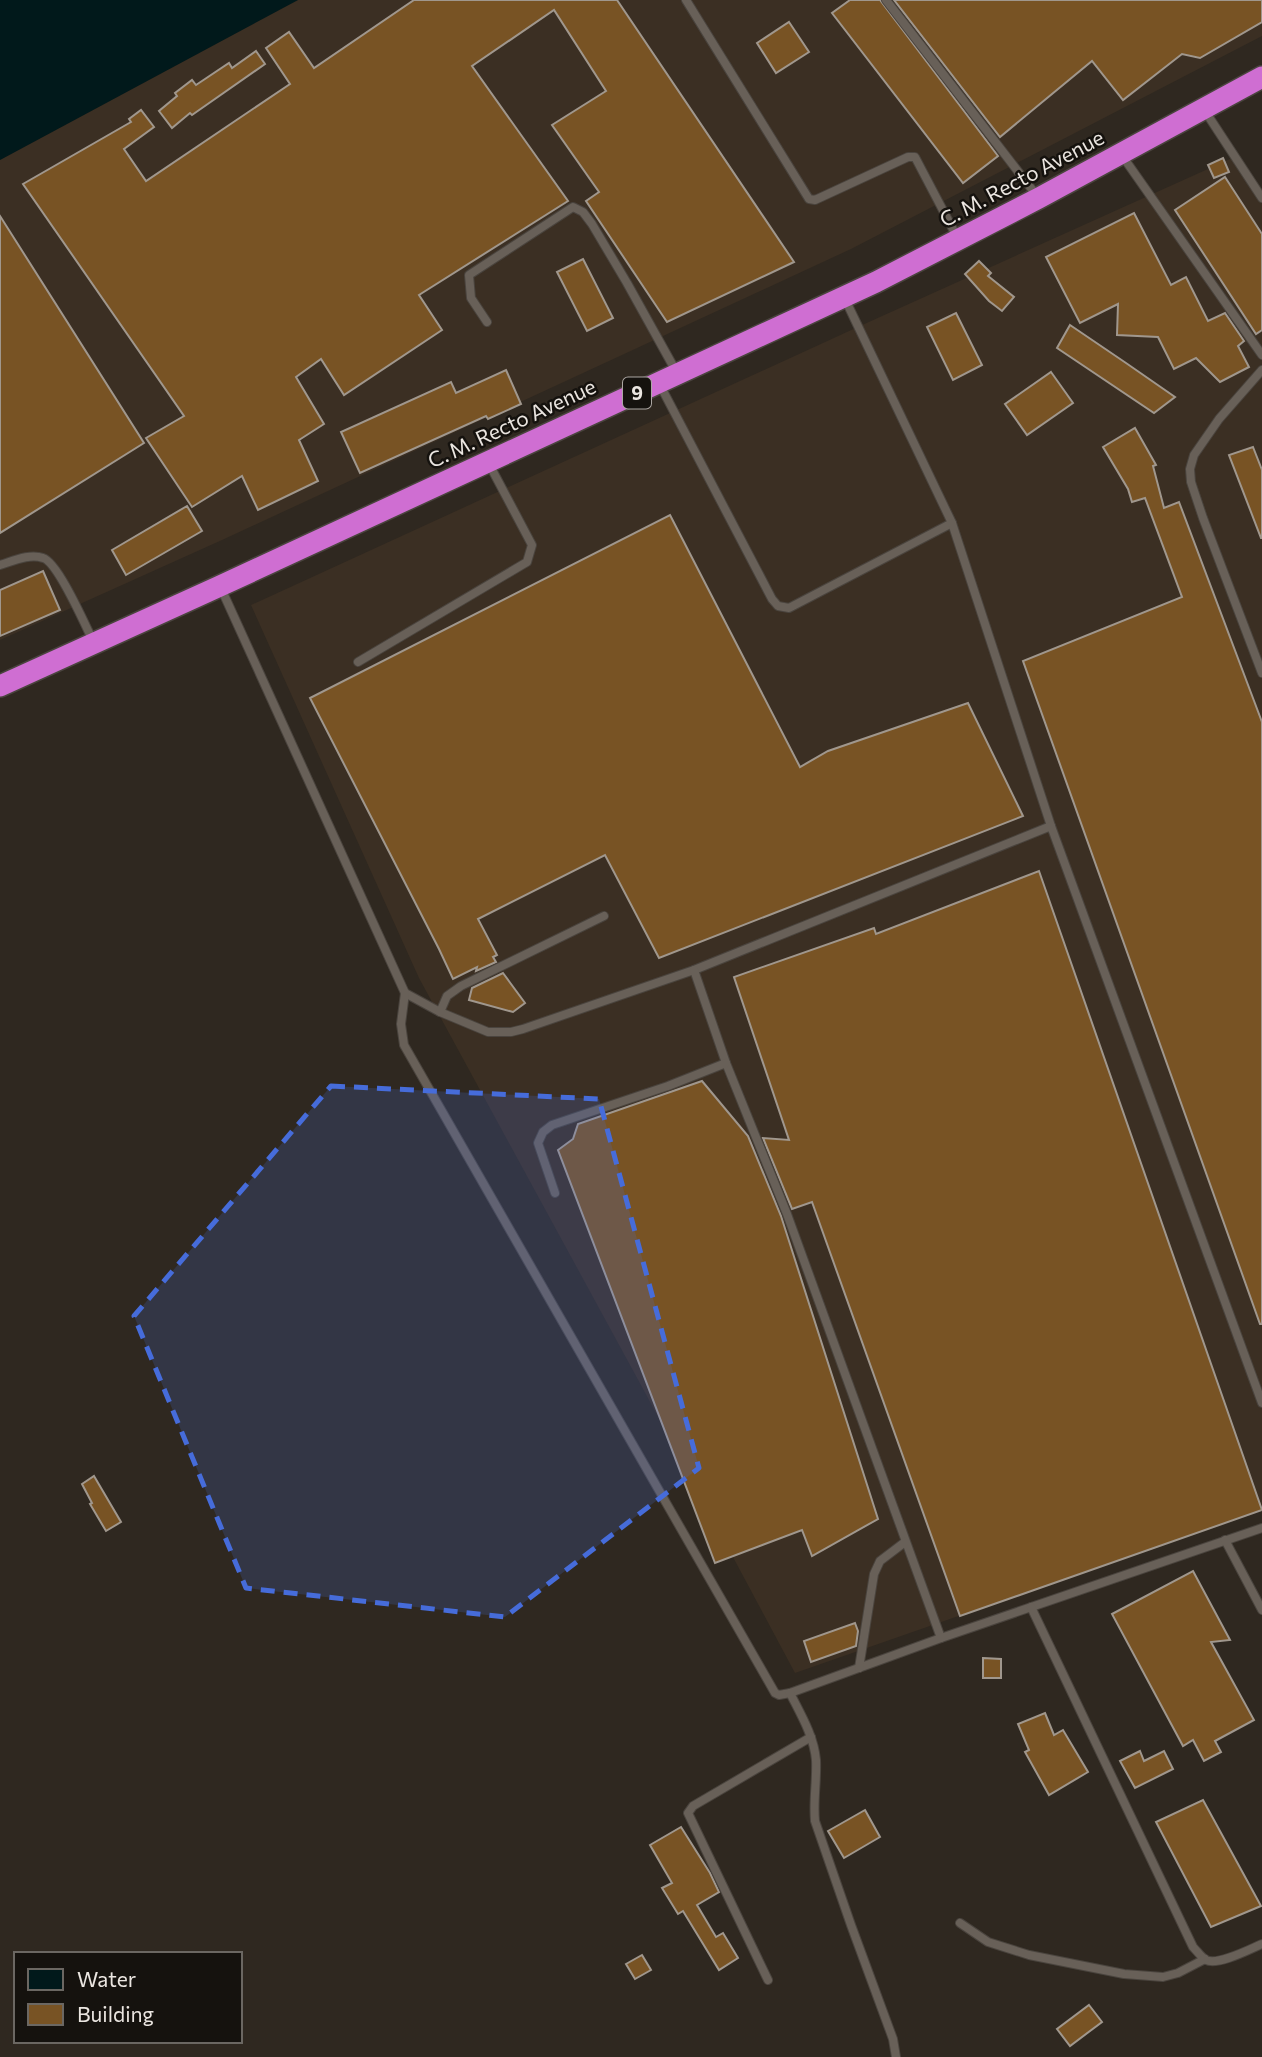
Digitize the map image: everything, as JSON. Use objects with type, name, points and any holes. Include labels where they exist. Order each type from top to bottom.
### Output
[{"type":"highway","name":"C. M. Recto Avenue","points":[[0,686],[488,463],[844,296],[959,240],[1262,77]]},
{"type":"lane","points":[[686,0],[809,199],[815,200],[908,157],[915,158],[959,240]]},
{"type":"lane","points":[[886,0],[1039,198]]},
{"type":"lane","points":[[1203,109],[1262,198]]},
{"type":"lane","points":[[1121,154],[1262,355]]},
{"type":"lane","points":[[487,322],[471,298],[470,275],[573,207],[583,212],[628,283],[668,378],[772,599],[778,606],[789,608],[952,523]]},
{"type":"lane","points":[[844,296],[952,523],[1051,826],[1262,1403]]},
{"type":"lane","points":[[1262,370],[1219,419],[1194,456],[1190,468],[1191,482],[1203,519],[1262,673]]},
{"type":"lane","points":[[358,662],[527,562],[532,545],[488,463]]},
{"type":"lane","points":[[0,565],[23,558],[41,557],[50,561],[94,643]]},
{"type":"lane","points":[[220,586],[405,993],[401,1024],[404,1045],[772,1690],[779,1695],[790,1693],[940,1638],[1262,1528]]},
{"type":"lane","points":[[405,993],[440,1012],[488,1032],[511,1032],[694,970],[1051,826]]},
{"type":"lane","points":[[440,1012],[447,996],[461,986],[604,916]]},
{"type":"lane","points":[[694,970],[726,1063],[782,1203],[940,1638]]},
{"type":"lane","points":[[555,1193],[538,1143],[543,1132],[552,1125],[668,1086],[726,1063]]},
{"type":"lane","points":[[1226,1540],[1262,1610]]},
{"type":"lane","points":[[859,1668],[874,1574],[880,1561],[905,1542]]},
{"type":"lane","points":[[1031,1607],[1193,1947],[1205,1959],[1212,1961],[1262,1944]]},
{"type":"lane","points":[[790,1693],[811,1737],[816,1757],[815,1821],[893,2039],[897,2057]]},
{"type":"lane","points":[[768,1980],[688,1813],[693,1806],[811,1737]]},
{"type":"lane","points":[[960,1923],[988,1942],[1030,1955],[1124,1974],[1163,1977],[1178,1973],[1205,1959]]},
{"type":"highlighted area","points":[[331,1086],[599,1099],[699,1468],[505,1617],[246,1588],[134,1316]]},
{"type":"shaded area","points":[[298,0],[1262,0],[1262,36],[851,249],[0,640],[0,160]]},
{"type":"shaded area","points":[[1239,155],[1262,190],[1262,1510],[795,1673],[419,978],[251,605]]},
{"type":"water","points":[[0,0],[298,0],[0,160]]},
{"type":"building","points":[[414,0],[617,0],[794,262],[667,322],[586,201],[599,192],[552,125],[606,91],[554,10],[472,66],[568,201],[419,295],[442,330],[344,395],[321,359],[296,377],[324,424],[299,440],[318,481],[258,510],[242,476],[192,507],[146,438],[184,416],[23,184],[131,122],[129,119],[141,110],[154,127],[124,149],[146,181],[290,84],[266,48],[289,32],[314,68]]},
{"type":"building","points":[[850,0],[880,0],[998,156],[963,183],[832,13]]},
{"type":"building","points":[[894,0],[1262,0],[1262,22],[1200,58],[1182,54],[1123,100],[1092,61],[1000,137]]},
{"type":"building","points":[[789,22],[809,52],[776,73],[757,43]]},
{"type":"building","points":[[256,51],[265,64],[192,115],[190,113],[172,128],[159,111],[177,96],[175,93],[192,80],[196,85],[229,63],[232,68]]},
{"type":"building","points":[[1223,158],[1229,172],[1214,178],[1208,165]]},
{"type":"building","points":[[1225,177],[1262,234],[1262,330],[1256,334],[1175,210]]},
{"type":"building","points":[[1134,213],[1171,285],[1186,277],[1208,321],[1225,313],[1244,341],[1238,346],[1249,367],[1220,382],[1196,358],[1174,369],[1158,337],[1117,335],[1118,304],[1080,323],[1046,257]]},
{"type":"building","points":[[0,216],[144,443],[0,533]]},
{"type":"building","points":[[583,259],[613,318],[587,331],[557,272]]},
{"type":"building","points":[[979,261],[991,273],[988,276],[1014,297],[1002,311],[989,301],[965,274]]},
{"type":"building","points":[[956,313],[982,365],[953,380],[927,327]]},
{"type":"building","points":[[1070,325],[1175,397],[1154,413],[1057,348]]},
{"type":"building","points":[[506,370],[521,404],[488,419],[486,416],[360,473],[341,432],[451,382],[456,393]]},
{"type":"building","points":[[1051,372],[1073,403],[1027,435],[1005,404]]},
{"type":"building","points":[[1135,428],[1156,465],[1153,466],[1164,508],[1179,502],[1262,722],[1262,1324],[1023,661],[1182,597],[1145,498],[1132,502],[1128,489],[1103,447]]},
{"type":"building","points":[[1253,447],[1262,470],[1262,538],[1229,455]]},
{"type":"building","points":[[187,506],[202,531],[126,575],[112,550]]},
{"type":"building","points":[[670,515],[800,767],[828,751],[968,703],[1023,816],[659,958],[605,855],[478,919],[497,955],[493,957],[496,962],[476,971],[477,967],[453,979],[310,698]]},
{"type":"building","points":[[43,571],[60,610],[0,636],[0,590]]},
{"type":"building","points":[[1039,871],[1262,1510],[960,1616],[812,1202],[792,1209],[763,1138],[789,1140],[734,977],[874,928],[876,934]]},
{"type":"building","points":[[503,973],[525,1003],[513,1012],[469,1000],[472,988]]},
{"type":"building","points":[[702,1081],[748,1136],[781,1216],[878,1519],[812,1556],[802,1530],[715,1563],[558,1150],[573,1139],[578,1124]]},
{"type":"building","points":[[94,1476],[121,1522],[106,1531],[82,1484]]},
{"type":"building","points":[[1193,1571],[1230,1640],[1211,1642],[1254,1720],[1215,1741],[1221,1752],[1204,1761],[1193,1740],[1183,1746],[1112,1614]]},
{"type":"building","points":[[855,1623],[858,1631],[856,1646],[811,1662],[804,1641]]},
{"type":"building","points":[[983,1658],[1001,1659],[1001,1678],[983,1678]]},
{"type":"building","points":[[1045,1713],[1054,1735],[1063,1730],[1088,1772],[1049,1795],[1025,1752],[1029,1750],[1018,1724]]},
{"type":"building","points":[[1140,1751],[1144,1761],[1164,1751],[1173,1769],[1135,1788],[1120,1761]]},
{"type":"building","points":[[1203,1800],[1261,1906],[1211,1927],[1156,1822]]},
{"type":"building","points":[[865,1810],[880,1837],[844,1858],[828,1831]]},
{"type":"building","points":[[681,1827],[719,1892],[697,1905],[716,1937],[723,1933],[738,1958],[719,1970],[683,1911],[678,1914],[662,1888],[672,1883],[650,1845]]},
{"type":"building","points":[[642,1955],[651,1970],[635,1979],[626,1964]]},
{"type":"building","points":[[1089,2005],[1102,2022],[1070,2046],[1057,2029]]}]
